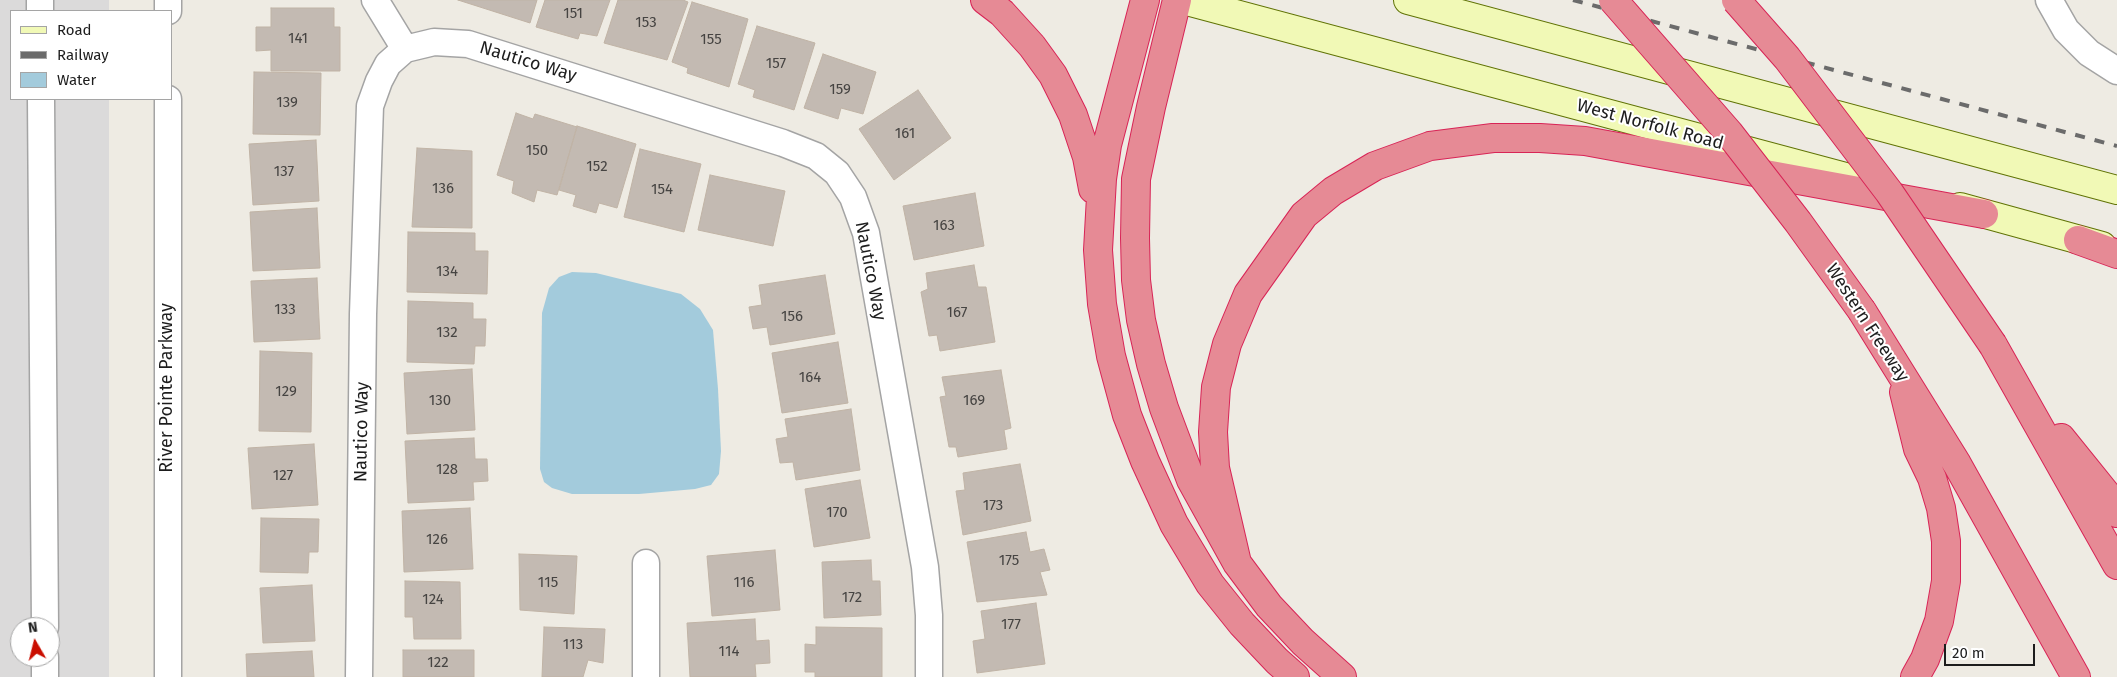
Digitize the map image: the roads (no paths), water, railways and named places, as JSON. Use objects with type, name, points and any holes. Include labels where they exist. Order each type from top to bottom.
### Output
[{"type":"highway","points":[[985,0],[1002,13],[1032,46],[1053,75],[1073,115],[1087,158],[1098,220]]},
{"type":"highway","points":[[1145,0],[1124,74],[1107,145],[1098,220],[1102,304],[1111,356],[1127,415],[1145,461],[1174,524],[1210,584],[1242,624],[1277,662],[1295,677]]},
{"type":"highway","points":[[1177,0],[1150,107],[1136,178],[1136,280],[1143,329],[1151,364],[1164,408],[1191,480],[1237,564],[1269,606],[1303,642],[1342,677]]},
{"type":"highway","name":"Western Freeway","points":[[1613,0],[1729,133],[1798,222],[1862,311],[1957,464],[2076,677]]},
{"type":"highway","points":[[1736,0],[1792,66],[1884,184],[1928,247],[1993,345],[2117,565]]},
{"type":"highway","points":[[1237,564],[1215,468],[1213,432],[1216,387],[1227,344],[1248,294],[1304,214],[1333,191],[1375,166],[1430,146],[1493,138],[1540,138],[1585,141],[1984,214]]},
{"type":"highway","points":[[2078,240],[2117,254]]},
{"type":"highway","points":[[1898,369],[1918,449],[1932,478],[1941,508],[1946,541],[1946,581],[1939,621],[1925,659],[1915,677]]},
{"type":"highway","points":[[2016,384],[2107,494],[2117,513]]},
{"type":"street","points":[[375,0],[405,49]]},
{"type":"street","name":"West Norfolk Road","points":[[1183,0],[2117,250]]},
{"type":"street","points":[[1408,0],[2117,190]]},
{"type":"street","points":[[2049,0],[2072,35],[2089,53],[2117,71]]},
{"type":"street","name":"Nautico Way","points":[[359,677],[363,314],[370,106],[379,81],[388,64],[405,49],[434,42],[468,44],[783,143],[816,156],[838,173],[853,197],[866,233],[925,567],[929,615],[929,677]]},
{"type":"street","points":[[41,100],[45,617]]},
{"type":"street","name":"River Pointe Parkway","points":[[168,100],[168,677]]},
{"type":"street","points":[[646,563],[646,677]]},
{"type":"water","points":[[572,272],[596,273],[681,294],[700,309],[713,330],[718,389],[721,451],[719,474],[711,485],[695,489],[639,494],[572,494],[552,488],[544,482],[540,469],[542,313],[549,288],[559,277]]},
{"type":"railway","points":[[1573,0],[2117,146]]}]
